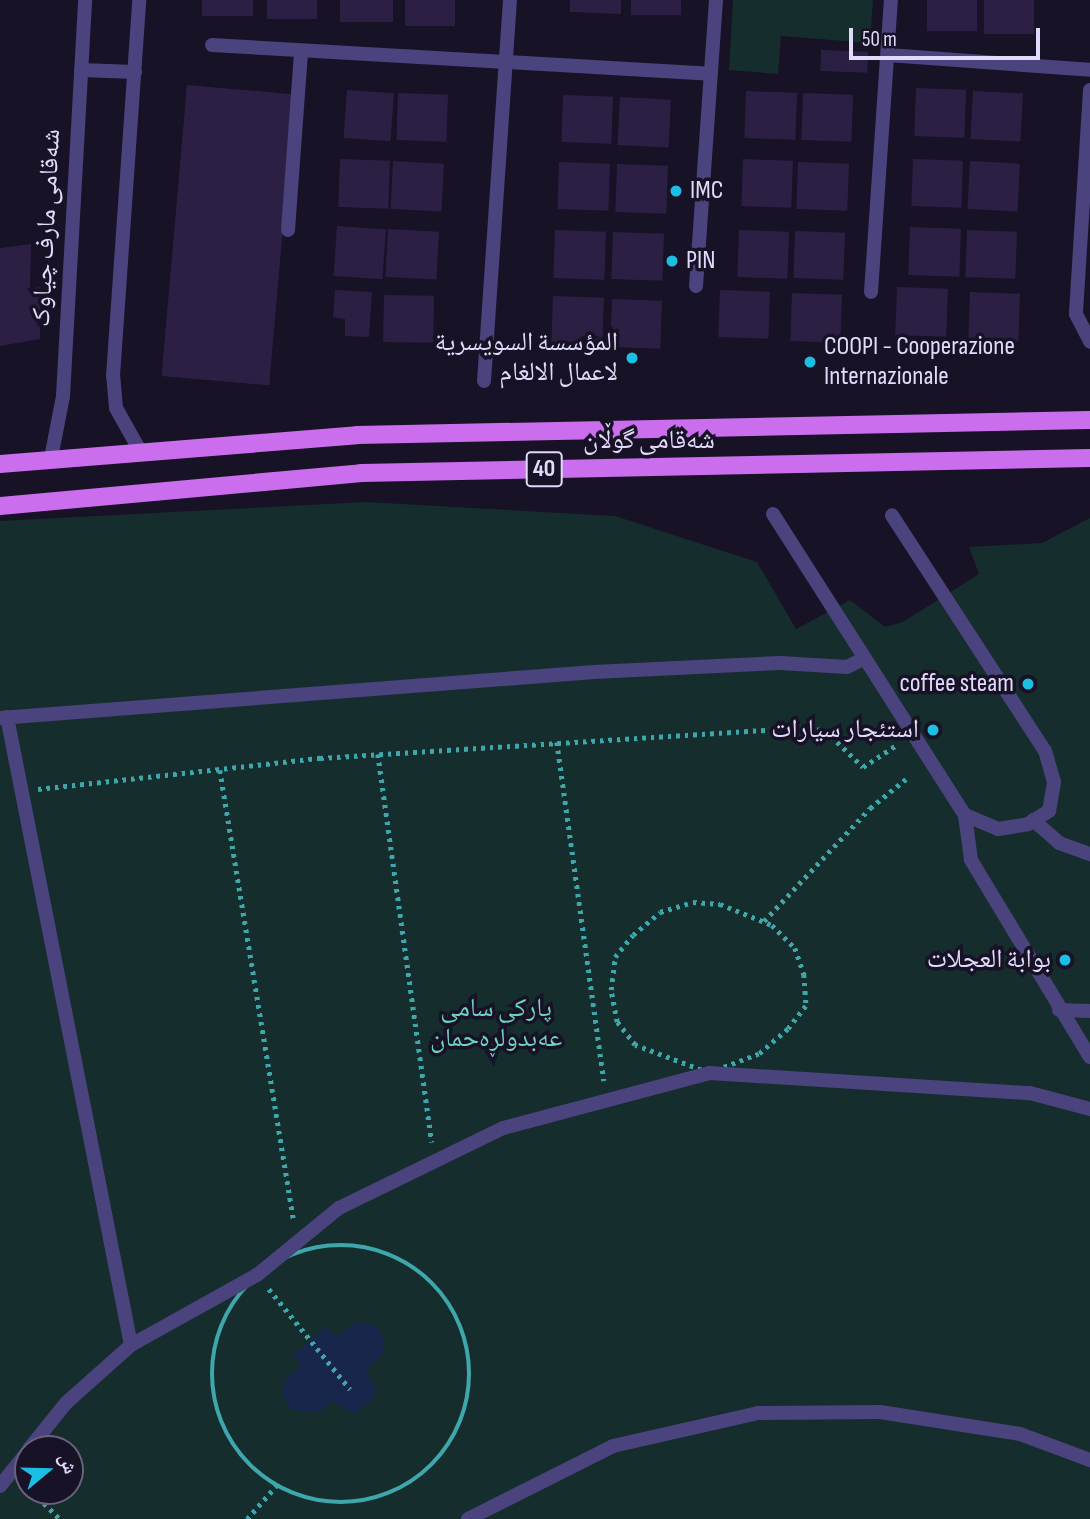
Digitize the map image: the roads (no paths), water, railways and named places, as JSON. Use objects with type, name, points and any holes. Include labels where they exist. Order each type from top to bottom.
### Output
[{"type":"main road","name":"شەقامی گوڵان","points":[[0,464],[139,449],[357,436],[1090,420]]},
{"type":"main road","name":"شەقامی گوڵان","points":[[0,506],[361,473],[1090,458]]},
{"type":"street","name":"شەقامی مارف چیاوک","points":[[51,458],[63,396],[85,0]]},
{"type":"street","points":[[139,0],[113,376],[117,408],[139,449]]},
{"type":"street","points":[[484,381],[510,0]]},
{"type":"street","points":[[696,286],[716,0]]},
{"type":"street","points":[[871,292],[891,0]]},
{"type":"street","points":[[212,45],[710,74]]},
{"type":"street","points":[[288,230],[301,51]]},
{"type":"street","points":[[888,55],[1090,70]]},
{"type":"street","points":[[80,71],[135,72]]},
{"type":"street","points":[[1090,90],[1087,183],[1076,314],[1090,342]]},
{"type":"street","points":[[773,514],[965,815],[971,860],[1059,1010],[1090,1056]]},
{"type":"street","points":[[892,515],[1045,751],[1055,782],[1049,811],[1033,820],[998,829],[965,815]]},
{"type":"street","points":[[131,1345],[3,718],[594,672],[780,663],[847,667],[865,658]]},
{"type":"street","points":[[1033,820],[1059,843],[1090,854]]},
{"type":"street","points":[[1059,1010],[1090,1011]]},
{"type":"street","points":[[41,1435],[66,1403],[131,1345],[257,1275],[339,1208],[503,1128],[606,1096],[709,1073],[1030,1093],[1090,1109]]},
{"type":"street","points":[[468,1519],[613,1446],[758,1413],[880,1412],[1020,1434],[1090,1460]]},
{"type":"street","points":[[0,1486],[14,1469]]},
{"type":"water","points":[[356,1322],[377,1327],[384,1338],[384,1353],[365,1371],[375,1387],[373,1400],[353,1414],[331,1401],[319,1412],[290,1410],[282,1394],[283,1383],[301,1365],[293,1355],[326,1327],[336,1337]]},
{"type":"place","name":"IMC","points":[[676,191]]},
{"type":"place","name":"PIN","points":[[672,261]]},
{"type":"place","name":"المؤسسة السويسرية لاعمال الالغام","points":[[632,358]]},
{"type":"place","name":"COOPI - Cooperazione Internazionale","points":[[810,362]]},
{"type":"place","name":"coffee steam","points":[[1028,684]]},
{"type":"place","name":"استئجار سيارات","points":[[933,730]]},
{"type":"place","name":"بوابة العجلات","points":[[1065,960]]},
{"type":"park label","name":"پارکی سامی عەبدولڕەحمان","points":[[496,1024]]}]
